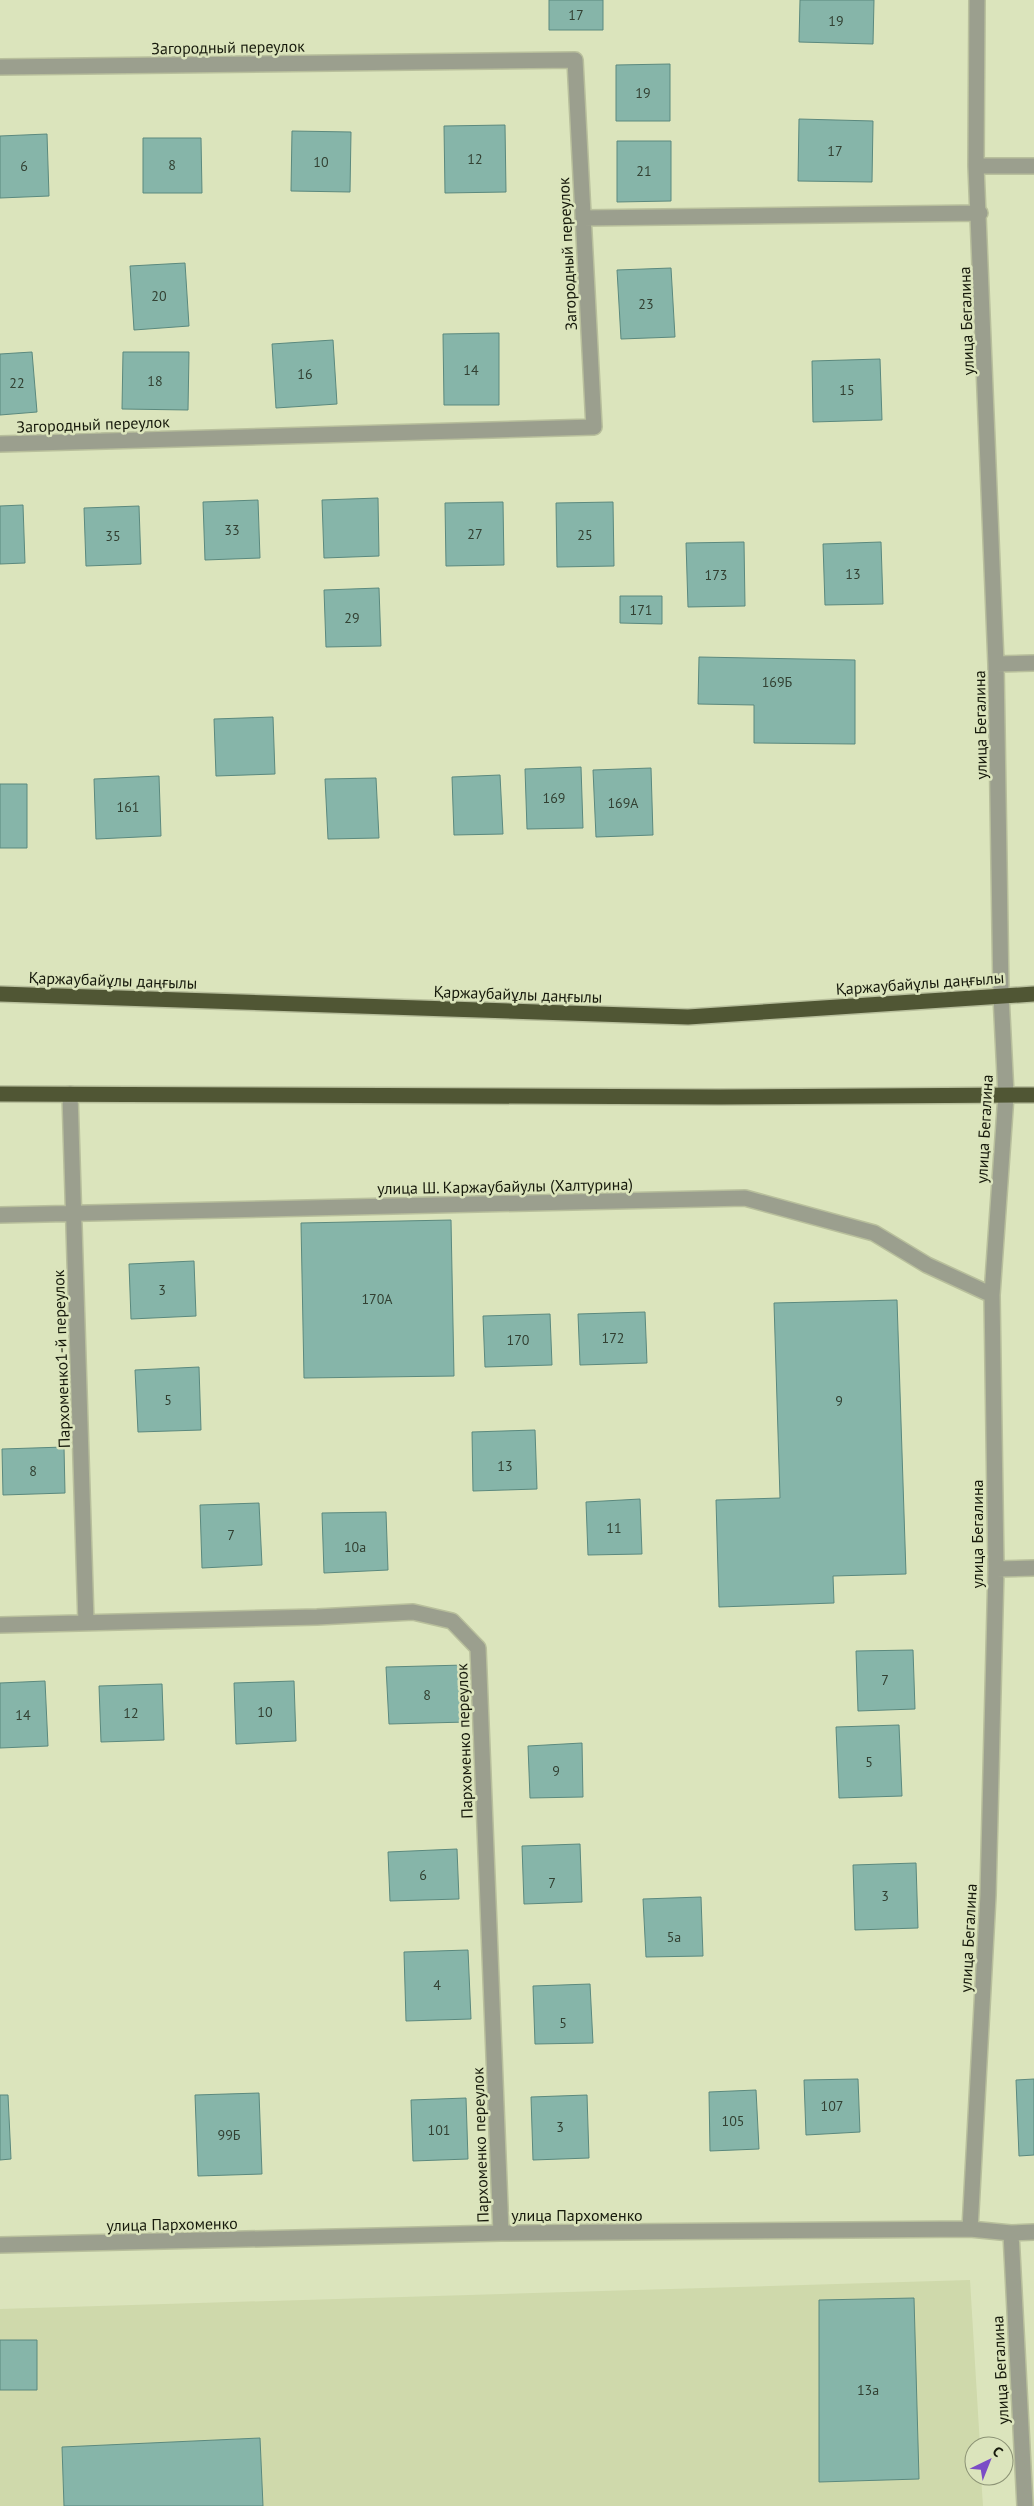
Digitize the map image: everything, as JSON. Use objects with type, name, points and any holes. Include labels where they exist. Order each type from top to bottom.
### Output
[{"type":"highway","name":"Қаржаубайұлы даңғылы","points":[[0,994],[688,1017],[1034,994]]},
{"type":"highway","points":[[0,1094],[720,1097],[1034,1094]]},
{"type":"street","name":"улица Бегалина","points":[[970,2229],[988,1895],[996,1568],[992,1295],[1006,1095],[1001,995],[996,664],[980,213],[976,166],[977,0]]},
{"type":"street","name":"Загородный переулок","points":[[0,67],[575,60],[594,427],[0,444]]},
{"type":"street","points":[[976,166],[1034,166]]},
{"type":"street","points":[[583,218],[980,213]]},
{"type":"street","points":[[996,664],[1034,664]]},
{"type":"street","name":"Пархоменко1-й переулок","points":[[70,1094],[86,1623]]},
{"type":"street","name":"улица Ш. Каржаубайулы (Халтурина)","points":[[0,1215],[745,1198],[874,1233],[927,1265],[992,1295]]},
{"type":"street","points":[[996,1568],[1034,1568]]},
{"type":"street","name":"Пархоменко переулок","points":[[0,1625],[413,1612],[452,1621],[478,1648],[501,2233]]},
{"type":"street","name":"улица Пархоменко","points":[[0,2246],[501,2233],[970,2229],[1011,2233],[1034,2232]]},
{"type":"street","name":"улица Бегалина","points":[[1011,2233],[1025,2506]]},
{"type":"shaded area","points":[[970,2280],[979,2436],[964,2436],[964,2486],[982,2486],[983,2506],[0,2506],[0,2309]]},
{"type":"building","points":[[549,0],[603,0],[603,30],[549,30]]},
{"type":"building","points":[[800,0],[874,0],[873,44],[799,42]]},
{"type":"building","points":[[670,64],[670,121],[616,121],[616,65]]},
{"type":"building","points":[[799,119],[873,121],[872,182],[798,181]]},
{"type":"building","points":[[505,125],[506,192],[445,193],[444,126]]},
{"type":"building","points":[[292,131],[351,132],[350,192],[291,191]]},
{"type":"building","points":[[47,134],[49,196],[0,198],[0,136]]},
{"type":"building","points":[[143,138],[201,138],[202,193],[143,193]]},
{"type":"building","points":[[617,141],[671,141],[671,201],[617,202]]},
{"type":"building","points":[[185,263],[189,326],[134,330],[130,266]]},
{"type":"building","points":[[671,268],[675,337],[621,339],[617,270]]},
{"type":"building","points":[[499,333],[499,405],[444,405],[443,334]]},
{"type":"building","points":[[333,340],[337,404],[276,408],[272,344]]},
{"type":"building","points":[[32,352],[37,412],[0,415],[0,354]]},
{"type":"building","points":[[123,352],[189,352],[188,410],[122,409]]},
{"type":"building","points":[[880,359],[882,420],[813,422],[812,361]]},
{"type":"building","points":[[378,498],[379,556],[324,558],[322,500]]},
{"type":"building","points":[[258,500],[260,558],[205,560],[203,502]]},
{"type":"building","points":[[503,502],[504,565],[446,566],[445,503]]},
{"type":"building","points":[[613,502],[614,566],[557,567],[556,503]]},
{"type":"building","points":[[23,505],[25,563],[0,564],[0,506]]},
{"type":"building","points":[[139,506],[141,564],[86,566],[84,508]]},
{"type":"building","points":[[744,542],[745,606],[688,607],[686,543]]},
{"type":"building","points":[[881,542],[883,604],[825,605],[823,544]]},
{"type":"building","points":[[379,588],[381,646],[326,647],[324,590]]},
{"type":"building","points":[[620,596],[662,596],[662,624],[620,623]]},
{"type":"building","points":[[699,657],[855,660],[855,744],[754,743],[754,705],[698,704]]},
{"type":"building","points":[[273,717],[275,774],[216,776],[214,719]]},
{"type":"building","points":[[581,767],[583,828],[527,829],[525,769]]},
{"type":"building","points":[[651,768],[653,835],[596,837],[593,770]]},
{"type":"building","points":[[500,775],[503,834],[454,835],[452,777]]},
{"type":"building","points":[[159,776],[161,836],[96,839],[94,779]]},
{"type":"building","points":[[376,778],[379,838],[328,839],[325,779]]},
{"type":"building","points":[[0,784],[27,784],[27,848],[0,848]]},
{"type":"building","points":[[451,1220],[454,1376],[304,1378],[301,1223]]},
{"type":"building","points":[[194,1261],[196,1316],[131,1319],[129,1264]]},
{"type":"building","points":[[897,1300],[906,1574],[833,1576],[834,1603],[719,1607],[716,1500],[780,1498],[774,1303]]},
{"type":"building","points":[[645,1312],[647,1363],[580,1365],[578,1314]]},
{"type":"building","points":[[550,1314],[552,1365],[485,1367],[483,1316]]},
{"type":"building","points":[[199,1367],[201,1430],[138,1432],[135,1370]]},
{"type":"building","points":[[535,1430],[537,1489],[473,1491],[472,1432]]},
{"type":"building","points":[[64,1447],[65,1493],[3,1495],[2,1449]]},
{"type":"building","points":[[640,1499],[642,1554],[588,1555],[586,1502]]},
{"type":"building","points":[[259,1503],[262,1565],[202,1568],[200,1505]]},
{"type":"building","points":[[386,1512],[388,1570],[324,1573],[322,1513]]},
{"type":"building","points":[[913,1650],[915,1709],[858,1711],[856,1651]]},
{"type":"building","points":[[465,1665],[467,1722],[389,1724],[386,1667]]},
{"type":"building","points":[[45,1681],[48,1746],[0,1748],[0,1683]]},
{"type":"building","points":[[294,1681],[296,1741],[236,1744],[234,1683]]},
{"type":"building","points":[[162,1684],[164,1740],[101,1742],[99,1686]]},
{"type":"building","points":[[899,1725],[902,1796],[839,1798],[836,1727]]},
{"type":"building","points":[[582,1743],[583,1797],[530,1798],[528,1746]]},
{"type":"building","points":[[580,1844],[582,1902],[524,1904],[522,1846]]},
{"type":"building","points":[[457,1849],[459,1899],[390,1901],[388,1852]]},
{"type":"building","points":[[916,1863],[918,1928],[855,1930],[853,1865]]},
{"type":"building","points":[[701,1897],[703,1956],[646,1957],[643,1899]]},
{"type":"building","points":[[468,1950],[471,2019],[406,2021],[404,1952]]},
{"type":"building","points":[[590,1984],[593,2043],[535,2044],[533,1986]]},
{"type":"building","points":[[858,2079],[860,2132],[806,2135],[804,2080]]},
{"type":"building","points":[[1034,2079],[1034,2155],[1019,2156],[1016,2080]]},
{"type":"building","points":[[756,2090],[759,2149],[710,2151],[709,2092]]},
{"type":"building","points":[[259,2093],[262,2174],[198,2176],[195,2095]]},
{"type":"building","points":[[0,2095],[8,2095],[11,2159],[0,2160]]},
{"type":"building","points":[[587,2095],[589,2158],[533,2160],[531,2097]]},
{"type":"building","points":[[466,2098],[468,2159],[413,2161],[411,2100]]},
{"type":"building","points":[[914,2298],[919,2479],[819,2482],[819,2300]]},
{"type":"building","points":[[0,2340],[37,2340],[37,2390],[0,2390]]},
{"type":"building","points":[[260,2438],[263,2506],[64,2506],[62,2447]]}]
